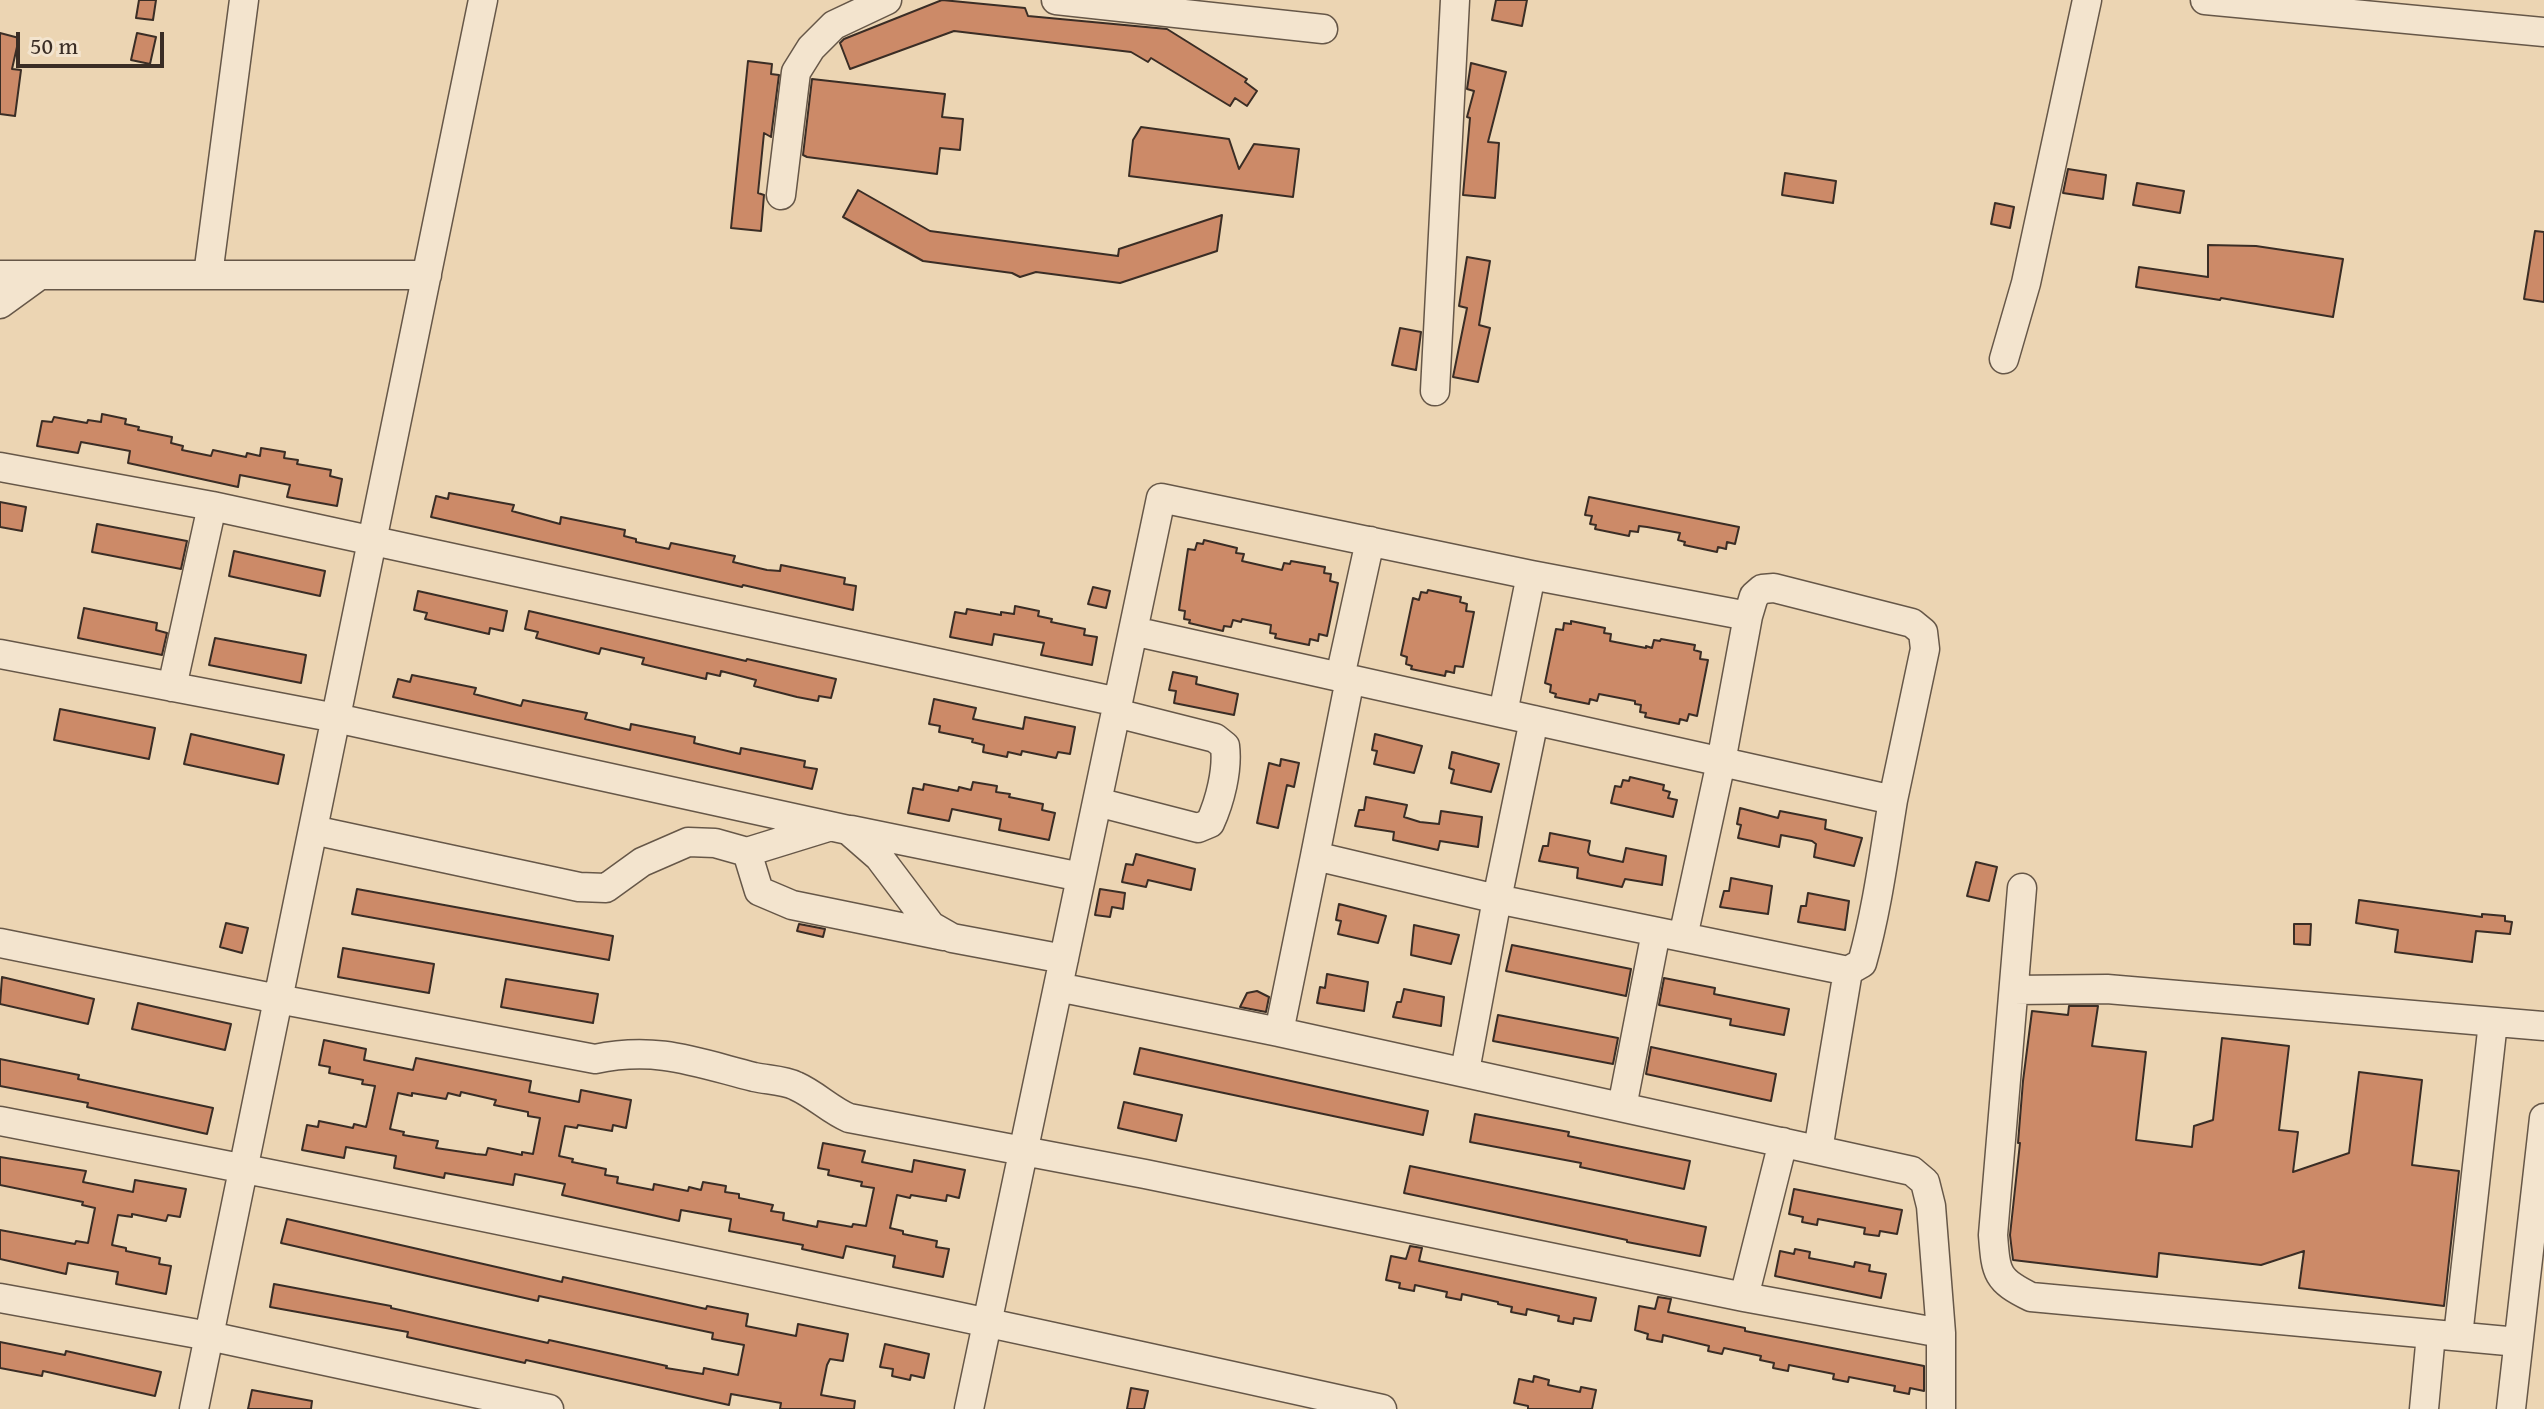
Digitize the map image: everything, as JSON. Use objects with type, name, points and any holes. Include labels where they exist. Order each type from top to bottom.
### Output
[{"type":"street","points":[[208,275],[244,0]]},
{"type":"street","points":[[194,1409],[483,0]]},
{"type":"street","points":[[781,195],[796,72],[811,48],[834,25],[887,0]]},
{"type":"street","points":[[1056,0],[1323,29]]},
{"type":"street","points":[[1435,391],[1455,0]]},
{"type":"street","points":[[2004,359],[2026,283],[2087,0]]},
{"type":"street","points":[[2205,0],[2544,32]]},
{"type":"street","points":[[0,275],[427,275]]},
{"type":"street","points":[[0,304],[40,275]]},
{"type":"street","points":[[0,467],[212,506],[372,540],[1117,707],[1215,738],[1225,746],[1226,758],[1217,808],[1210,823],[1198,828],[1097,802]]},
{"type":"street","points":[[969,1409],[1161,498],[1531,575],[1748,616]]},
{"type":"street","points":[[172,687],[212,506]]},
{"type":"street","points":[[1279,1032],[1315,856],[1370,541]]},
{"type":"street","points":[[1503,713],[1531,575]]},
{"type":"street","points":[[1315,856],[1497,899],[1669,934],[1848,971],[1862,963],[1868,943],[1893,800],[1925,649],[1923,632],[1912,623],[1774,588],[1762,589],[1754,596],[1721,762],[1669,934],[1622,1107]]},
{"type":"street","points":[[1133,631],[1893,800]]},
{"type":"street","points":[[0,654],[336,718],[1081,877]]},
{"type":"street","points":[[1465,1071],[1534,720]]},
{"type":"street","points":[[313,830],[579,887],[606,888],[642,862],[688,842],[715,843],[747,852],[840,828]]},
{"type":"street","points":[[840,828],[879,857],[931,926],[952,938]]},
{"type":"street","points":[[747,852],[759,891],[792,905],[1064,959]]},
{"type":"street","points":[[2022,888],[1993,1235],[1995,1262],[2006,1284],[2031,1297],[2518,1342]]},
{"type":"street","points":[[0,943],[595,1059],[647,1052],[673,1056],[793,1084],[849,1118],[1145,1174],[1744,1297],[1941,1333]]},
{"type":"street","points":[[1818,1150],[1848,971]]},
{"type":"street","points":[[1058,987],[1465,1071],[1912,1171],[1925,1182],[1931,1206],[1941,1333],[1941,1409]]},
{"type":"street","points":[[2014,990],[2107,989],[2544,1026]]},
{"type":"street","points":[[2424,1409],[2444,1335],[2493,1022]]},
{"type":"street","points":[[2511,1409],[2538,1214],[2544,1118]]},
{"type":"street","points":[[0,1121],[987,1321],[1382,1409]]},
{"type":"street","points":[[1744,1297],[1783,1142]]},
{"type":"street","points":[[0,1298],[209,1336],[549,1409]]},
{"type":"building","points":[[139,0],[156,0],[153,20],[136,18]]},
{"type":"building","points":[[942,0],[1025,8],[1028,16],[1167,29],[1247,79],[1245,82],[1257,91],[1247,106],[1235,98],[1230,106],[1151,58],[1148,62],[1131,52],[954,31],[850,69],[840,43],[844,39]]},
{"type":"building","points":[[1496,0],[1527,0],[1522,26],[1492,20]]},
{"type":"building","points":[[0,33],[19,38],[12,69],[21,70],[15,116],[0,114]]},
{"type":"building","points":[[137,33],[156,37],[150,64],[131,60]]},
{"type":"building","points":[[748,61],[772,64],[771,74],[779,75],[771,137],[764,133],[758,193],[764,195],[761,231],[731,228]]},
{"type":"building","points":[[1471,63],[1506,72],[1488,142],[1499,143],[1495,198],[1463,195],[1470,118],[1467,117],[1474,91],[1467,89]]},
{"type":"building","points":[[812,79],[945,94],[942,117],[963,119],[960,150],[940,148],[937,174],[807,157],[803,155]]},
{"type":"building","points":[[1141,127],[1229,139],[1239,169],[1254,144],[1299,149],[1293,197],[1129,176],[1133,140]]},
{"type":"building","points":[[2068,169],[2106,175],[2103,199],[2063,193]]},
{"type":"building","points":[[1785,173],[1836,181],[1833,203],[1782,195]]},
{"type":"building","points":[[2137,183],[2184,191],[2180,213],[2133,205]]},
{"type":"building","points":[[858,190],[930,231],[1118,256],[1119,249],[1222,215],[1217,251],[1120,283],[1036,272],[1020,277],[1012,273],[923,261],[843,217]]},
{"type":"building","points":[[1995,203],[2014,207],[2010,228],[1991,224]]},
{"type":"building","points":[[2535,231],[2544,232],[2544,302],[2524,299]]},
{"type":"building","points":[[2208,245],[2256,246],[2343,259],[2333,317],[2136,287],[2139,267],[2208,277]]},
{"type":"building","points":[[1467,257],[1490,261],[1479,325],[1490,328],[1478,382],[1453,377],[1467,308],[1459,306]]},
{"type":"building","points":[[1400,328],[1421,332],[1416,370],[1392,365]]},
{"type":"building","points":[[102,414],[126,419],[125,424],[139,427],[138,430],[172,437],[171,443],[183,446],[182,450],[211,456],[213,450],[246,457],[247,453],[260,456],[261,448],[285,452],[284,458],[298,460],[297,464],[331,470],[330,476],[342,479],[337,506],[287,497],[290,485],[240,475],[238,487],[128,463],[130,451],[81,442],[78,453],[37,446],[42,421],[52,422],[54,417],[87,423],[88,420],[101,422]]},
{"type":"building","points":[[449,493],[514,505],[512,511],[560,524],[561,517],[625,530],[624,536],[636,539],[636,542],[669,549],[671,543],[735,556],[733,562],[767,570],[780,571],[781,565],[845,578],[844,584],[856,586],[853,610],[431,517],[436,496],[448,499]]},
{"type":"building","points":[[1589,497],[1739,527],[1735,544],[1727,542],[1726,549],[1718,547],[1717,552],[1684,545],[1685,542],[1678,540],[1680,533],[1639,526],[1638,532],[1630,531],[1629,536],[1595,529],[1596,525],[1590,524],[1592,516],[1585,515]]},
{"type":"building","points":[[0,502],[26,507],[22,531],[0,527]]},
{"type":"building","points":[[97,524],[187,541],[181,569],[92,552]]},
{"type":"building","points":[[1204,540],[1237,548],[1236,553],[1244,554],[1242,561],[1264,566],[1282,570],[1284,563],[1290,564],[1291,561],[1325,567],[1324,573],[1331,574],[1330,581],[1338,583],[1327,636],[1319,634],[1318,641],[1310,639],[1309,645],[1275,638],[1276,634],[1270,633],[1271,625],[1242,619],[1241,622],[1233,620],[1231,627],[1224,626],[1223,631],[1189,623],[1190,620],[1184,619],[1185,611],[1179,610],[1188,549],[1195,550],[1197,543],[1203,544]]},
{"type":"building","points":[[234,551],[325,571],[320,596],[229,576]]},
{"type":"building","points":[[1093,587],[1110,591],[1106,608],[1088,604]]},
{"type":"building","points":[[1428,590],[1461,597],[1460,602],[1467,604],[1466,611],[1474,612],[1463,667],[1455,666],[1454,673],[1446,671],[1445,676],[1411,669],[1412,666],[1406,664],[1407,657],[1401,655],[1413,598],[1419,600],[1421,592],[1427,593]]},
{"type":"building","points":[[418,591],[507,611],[503,631],[490,628],[489,634],[425,619],[427,613],[414,610]]},
{"type":"building","points":[[1015,606],[1039,611],[1038,616],[1052,619],[1051,622],[1085,629],[1084,635],[1097,637],[1092,665],[1041,655],[1044,643],[994,634],[992,645],[950,637],[955,612],[966,614],[967,609],[1014,614]]},
{"type":"building","points":[[84,608],[157,623],[156,630],[167,633],[162,655],[78,638]]},
{"type":"building","points":[[529,611],[836,679],[831,698],[819,696],[818,701],[754,686],[756,680],[721,671],[720,676],[707,673],[706,679],[642,664],[644,658],[601,648],[599,654],[536,638],[538,632],[525,629]]},
{"type":"building","points":[[1571,621],[1605,628],[1604,633],[1611,634],[1610,641],[1646,648],[1652,648],[1654,640],[1661,639],[1695,645],[1694,650],[1701,652],[1700,659],[1708,660],[1697,716],[1689,714],[1687,721],[1680,719],[1679,724],[1645,717],[1646,713],[1640,712],[1641,705],[1635,704],[1635,701],[1599,694],[1597,701],[1590,699],[1589,704],[1555,697],[1556,694],[1550,692],[1551,685],[1545,683],[1556,629],[1563,630],[1564,623],[1571,624]]},
{"type":"building","points":[[215,638],[306,655],[301,683],[209,665]]},
{"type":"building","points":[[1173,672],[1197,677],[1196,684],[1238,694],[1234,715],[1174,703],[1176,691],[1169,690]]},
{"type":"building","points":[[412,675],[476,688],[474,694],[521,706],[523,700],[587,713],[585,719],[630,730],[631,724],[695,737],[694,743],[740,754],[741,748],[805,761],[804,767],[817,769],[812,789],[393,697],[398,679],[410,682]]},
{"type":"building","points":[[934,699],[976,708],[973,719],[1023,729],[1025,717],[1075,727],[1070,754],[1058,752],[1056,758],[1022,751],[1021,755],[1008,752],[1007,757],[983,752],[984,745],[972,742],[973,739],[939,732],[940,726],[929,724]]},
{"type":"building","points":[[60,709],[155,728],[149,759],[54,740]]},
{"type":"building","points":[[191,734],[284,755],[278,784],[184,764]]},
{"type":"building","points":[[1375,734],[1422,746],[1414,773],[1374,764],[1377,751],[1372,750]]},
{"type":"building","points":[[1452,752],[1499,764],[1491,792],[1451,783],[1454,770],[1449,768]]},
{"type":"building","points":[[1281,759],[1299,763],[1294,787],[1287,785],[1278,828],[1257,823],[1269,763],[1280,766]]},
{"type":"building","points":[[1630,777],[1664,785],[1663,790],[1670,792],[1668,798],[1677,800],[1673,817],[1611,803],[1615,786],[1621,787],[1623,780],[1629,781]]},
{"type":"building","points":[[973,782],[997,786],[996,792],[1043,804],[1042,810],[1055,813],[1049,840],[999,830],[1001,819],[952,809],[949,821],[908,813],[913,788],[923,790],[924,784],[958,791],[959,787],[971,790]]},
{"type":"building","points":[[1366,797],[1407,805],[1404,817],[1420,822],[1439,824],[1441,811],[1482,817],[1478,847],[1440,841],[1438,850],[1393,840],[1394,832],[1355,826],[1359,810],[1364,810]]},
{"type":"building","points":[[1740,808],[1778,818],[1780,811],[1826,820],[1825,829],[1862,838],[1854,866],[1814,857],[1816,844],[1812,841],[1781,835],[1779,847],[1738,838]]},
{"type":"building","points":[[1550,833],[1590,841],[1590,855],[1623,862],[1626,848],[1666,856],[1662,885],[1625,879],[1622,887],[1577,878],[1578,868],[1539,861],[1543,846],[1548,846]]},
{"type":"building","points":[[1136,854],[1195,869],[1191,890],[1148,880],[1146,887],[1122,882],[1126,864],[1133,865]]},
{"type":"building","points":[[1976,862],[1997,867],[1989,901],[1967,896]]},
{"type":"building","points":[[1731,878],[1772,886],[1768,914],[1720,907],[1724,891],[1729,891]]},
{"type":"building","points":[[357,889],[613,936],[609,960],[352,914]]},
{"type":"building","points":[[1100,889],[1125,893],[1123,909],[1112,907],[1110,917],[1095,915]]},
{"type":"building","points":[[1808,893],[1849,901],[1845,930],[1798,922]]},
{"type":"building","points":[[2359,900],[2482,917],[2482,914],[2505,916],[2505,921],[2512,922],[2510,934],[2476,931],[2472,962],[2395,952],[2398,930],[2356,923]]},
{"type":"building","points":[[1339,904],[1386,916],[1378,943],[1338,934],[1341,921],[1336,920]]},
{"type":"building","points":[[226,923],[248,928],[242,953],[220,947]]},
{"type":"building","points":[[799,924],[825,929],[823,937],[797,931]]},
{"type":"building","points":[[2294,924],[2311,924],[2310,945],[2294,944]]},
{"type":"building","points":[[1414,925],[1459,935],[1451,964],[1411,955]]},
{"type":"building","points":[[1512,945],[1631,969],[1626,996],[1506,971]]},
{"type":"building","points":[[343,948],[434,964],[429,993],[338,977]]},
{"type":"building","points":[[1327,974],[1368,982],[1364,1011],[1317,1003],[1320,987],[1325,988]]},
{"type":"building","points":[[2,977],[94,999],[88,1024],[0,1004]]},
{"type":"building","points":[[1664,978],[1715,988],[1714,994],[1789,1009],[1784,1035],[1730,1025],[1731,1019],[1659,1005]]},
{"type":"building","points":[[506,979],[598,994],[593,1023],[501,1007]]},
{"type":"building","points":[[1404,989],[1444,997],[1441,1026],[1393,1017]]},
{"type":"building","points":[[1257,991],[1269,997],[1266,1012],[1240,1007],[1247,993]]},
{"type":"building","points":[[138,1003],[231,1024],[225,1050],[132,1029]]},
{"type":"building","points":[[2069,1006],[2098,1006],[2092,1046],[2146,1052],[2136,1140],[2192,1147],[2194,1126],[2213,1120],[2222,1038],[2289,1046],[2279,1130],[2298,1132],[2293,1172],[2349,1153],[2359,1072],[2422,1080],[2412,1165],[2459,1171],[2444,1306],[2299,1288],[2304,1251],[2261,1265],[2159,1253],[2157,1277],[2013,1260],[2010,1235],[2032,1011],[2068,1015]]},
{"type":"building","points":[[1498,1015],[1618,1038],[1613,1064],[1493,1041]]},
{"type":"building","points":[[324,1040],[366,1049],[364,1060],[413,1070],[416,1058],[531,1081],[529,1092],[579,1102],[581,1090],[631,1100],[626,1128],[613,1125],[612,1131],[565,1126],[559,1156],[606,1169],[605,1175],[618,1177],[617,1183],[653,1190],[654,1184],[688,1191],[689,1187],[701,1190],[703,1182],[726,1186],[725,1192],[739,1194],[739,1198],[773,1205],[771,1211],[784,1213],[783,1220],[817,1227],[818,1221],[852,1227],[853,1224],[866,1226],[874,1188],[861,1186],[862,1182],[828,1175],[829,1170],[818,1168],[823,1143],[865,1151],[862,1162],[912,1172],[914,1160],[965,1170],[959,1198],[947,1195],[946,1201],[897,1195],[890,1228],[937,1241],[936,1247],[949,1249],[943,1277],[893,1267],[895,1256],[846,1246],[843,1258],[802,1249],[803,1245],[729,1231],[731,1219],[681,1210],[679,1221],[562,1195],[565,1184],[515,1174],[513,1185],[445,1173],[444,1178],[394,1168],[396,1156],[346,1147],[344,1158],[302,1150],[307,1125],[318,1127],[319,1121],[353,1128],[354,1124],[366,1127],[375,1086],[362,1084],[363,1080],[329,1073],[330,1067],[319,1065]],"holes":[[[461,1092],[496,1100],[494,1105],[528,1112],[528,1116],[540,1118],[533,1154],[522,1152],[522,1155],[488,1148],[486,1155],[436,1148],[438,1141],[403,1135],[404,1132],[390,1129],[398,1093],[446,1099],[448,1093],[460,1096]]]},
{"type":"building","points":[[1651,1047],[1776,1074],[1771,1101],[1646,1074]]},
{"type":"building","points":[[1140,1048],[1428,1111],[1423,1135],[1134,1074]]},
{"type":"building","points":[[0,1059],[213,1108],[207,1134],[87,1107],[88,1103],[0,1086]]},
{"type":"building","points":[[1124,1102],[1182,1115],[1176,1141],[1118,1128]]},
{"type":"building","points":[[1475,1114],[1569,1132],[1568,1136],[1690,1161],[1684,1189],[1580,1167],[1581,1163],[1470,1142]]},
{"type":"building","points":[[0,1157],[86,1171],[83,1182],[133,1192],[135,1180],[186,1189],[180,1217],[168,1215],[166,1221],[132,1214],[132,1217],[118,1215],[112,1245],[160,1258],[159,1264],[171,1266],[166,1294],[116,1284],[118,1272],[68,1263],[66,1274],[0,1259],[0,1230],[75,1244],[76,1241],[88,1243],[95,1208],[82,1205],[83,1202],[0,1185]]},
{"type":"building","points":[[1410,1166],[1706,1227],[1700,1256],[1404,1193]]},
{"type":"building","points":[[1794,1189],[1902,1210],[1897,1234],[1880,1231],[1879,1236],[1864,1234],[1865,1228],[1818,1219],[1817,1225],[1802,1222],[1803,1217],[1789,1214]]},
{"type":"building","points":[[287,1219],[562,1282],[563,1277],[706,1309],[707,1306],[748,1314],[746,1326],[796,1336],[798,1324],[848,1334],[843,1361],[830,1359],[827,1365],[821,1395],[855,1401],[854,1409],[780,1409],[781,1403],[731,1394],[729,1405],[407,1337],[408,1332],[270,1307],[274,1284],[391,1306],[548,1343],[549,1340],[703,1374],[704,1368],[738,1375],[744,1345],[712,1339],[713,1333],[539,1296],[538,1301],[281,1243]]},
{"type":"building","points":[[1410,1246],[1422,1248],[1419,1261],[1596,1298],[1591,1321],[1574,1318],[1573,1324],[1558,1321],[1559,1316],[1527,1309],[1526,1315],[1511,1312],[1512,1307],[1462,1294],[1461,1300],[1446,1297],[1447,1292],[1415,1285],[1414,1291],[1399,1288],[1400,1283],[1386,1280],[1391,1256],[1406,1259]]},
{"type":"building","points":[[1795,1249],[1810,1252],[1809,1258],[1854,1267],[1855,1262],[1870,1265],[1869,1271],[1886,1274],[1881,1298],[1775,1276],[1780,1251],[1794,1254]]},
{"type":"building","points":[[1658,1297],[1671,1299],[1668,1312],[1745,1328],[1745,1331],[1924,1366],[1924,1391],[1910,1388],[1909,1394],[1894,1391],[1895,1386],[1849,1377],[1848,1382],[1833,1379],[1834,1374],[1789,1365],[1788,1371],[1773,1368],[1774,1363],[1760,1360],[1761,1356],[1724,1348],[1722,1354],[1708,1351],[1709,1346],[1663,1335],[1662,1342],[1647,1339],[1648,1334],[1635,1330],[1639,1306],[1655,1309]]},
{"type":"building","points":[[0,1342],[65,1355],[66,1351],[161,1372],[155,1396],[43,1371],[42,1376],[0,1368]]},
{"type":"building","points":[[885,1344],[929,1354],[924,1378],[911,1375],[910,1380],[892,1376],[893,1369],[880,1367]]},
{"type":"building","points":[[1534,1376],[1549,1380],[1548,1385],[1580,1392],[1581,1387],[1596,1390],[1592,1409],[1528,1409],[1528,1406],[1514,1403],[1519,1379],[1533,1382]]},
{"type":"building","points":[[1131,1388],[1148,1391],[1144,1409],[1127,1409]]},
{"type":"building","points":[[252,1390],[312,1401],[311,1409],[248,1409]]}]
